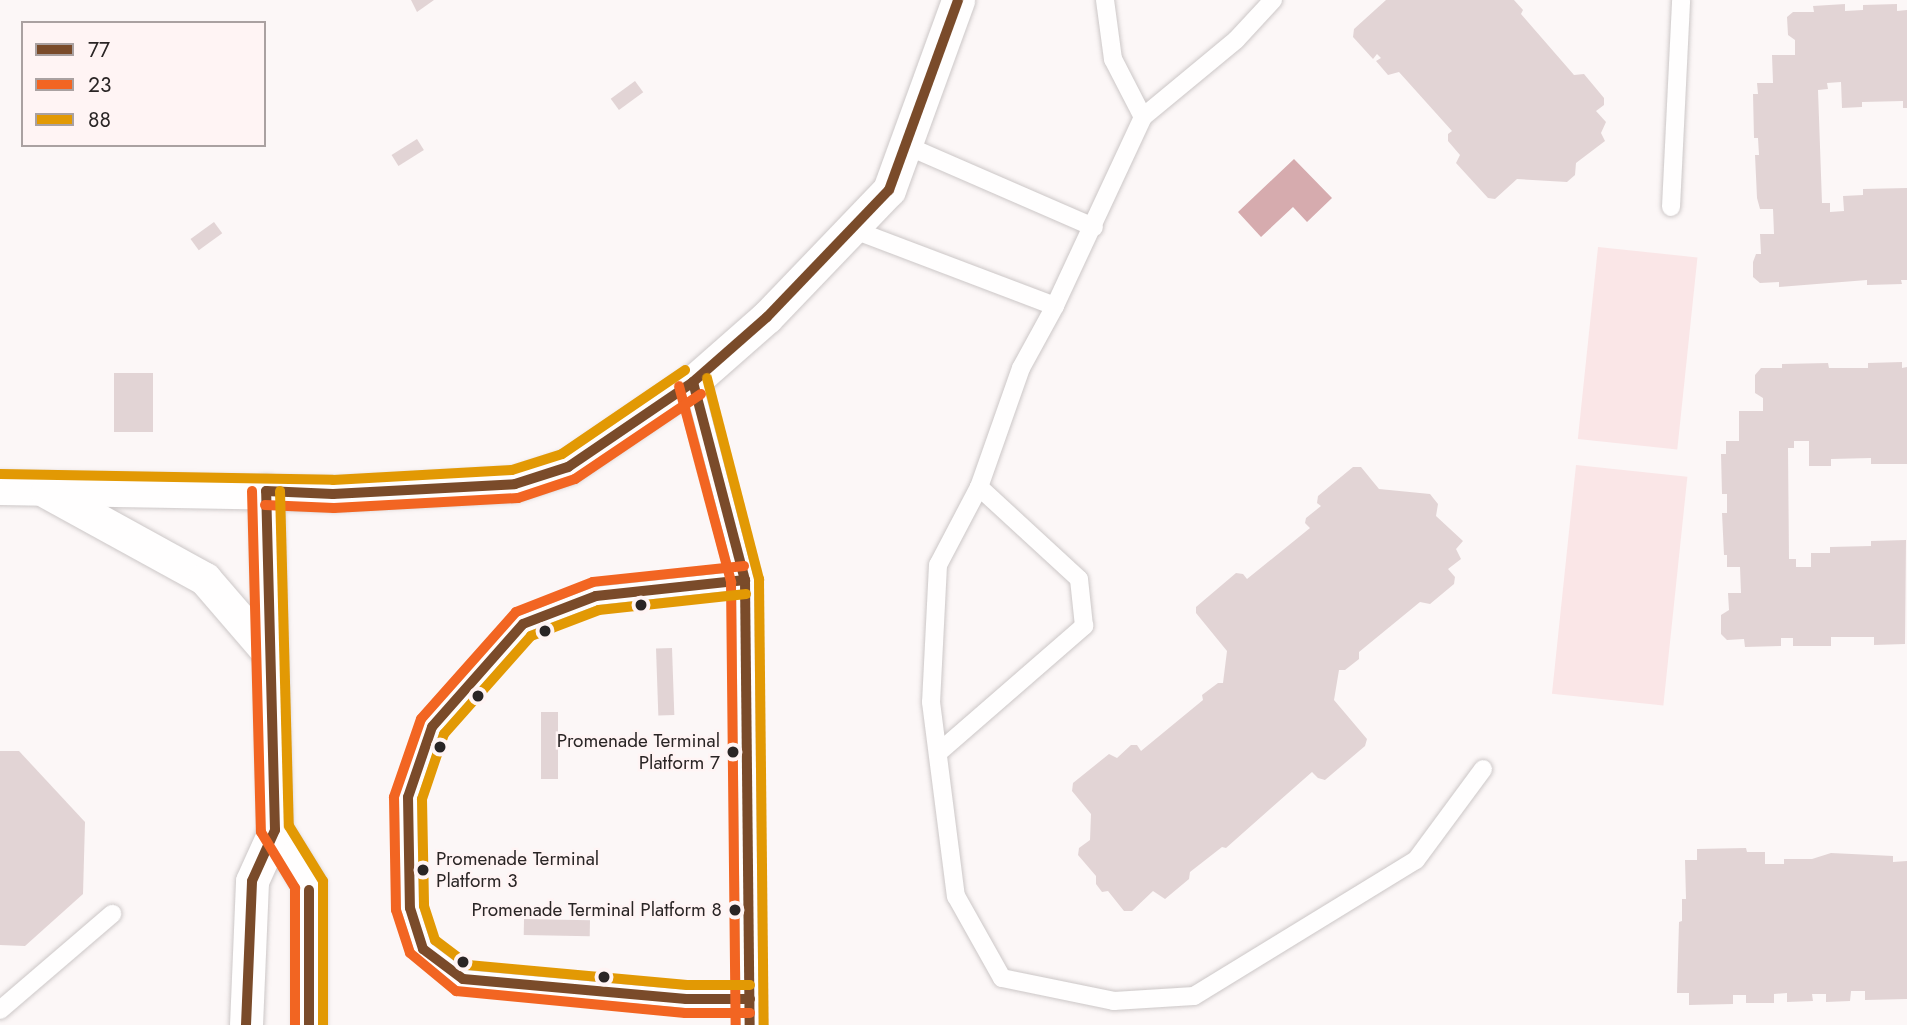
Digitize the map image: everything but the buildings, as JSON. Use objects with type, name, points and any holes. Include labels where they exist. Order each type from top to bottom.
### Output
[{"type":"street","points":[[0,488],[333,494],[515,484],[568,467],[693,382],[767,317],[889,190],[958,0]]},
{"type":"street","points":[[41,489],[205,579],[268,652]]},
{"type":"street","points":[[246,1025],[251,881],[275,830],[268,652],[266,491]]},
{"type":"street","points":[[275,830],[309,884],[309,1025]]},
{"type":"lane","points":[[1105,0],[1113,59],[1143,117]]},
{"type":"lane","points":[[1273,0],[1236,40],[1143,117],[1094,227],[1021,368],[979,487],[938,565],[931,702],[956,896],[1002,978],[1114,1001],[1194,996],[1416,860],[1483,769]]},
{"type":"lane","points":[[1671,207],[1681,0]]},
{"type":"lane","points":[[905,145],[1094,227]]},
{"type":"lane","points":[[852,229],[1055,306]]},
{"type":"lane","points":[[693,382],[745,580],[750,1025]]},
{"type":"lane","points":[[938,754],[1084,626],[1079,579],[979,487]]},
{"type":"lane","points":[[745,580],[596,596],[523,624],[432,727],[408,797],[410,908],[423,949],[463,979],[686,999],[750,999]]},
{"type":"lane","points":[[0,1010],[112,914]]},
{"type":"shaded area","points":[[1294,159],[1332,198],[1307,222],[1293,207],[1261,237],[1238,212]]},
{"type":"shaded area","points":[[1598,247],[1697,257],[1677,449],[1578,439]]},
{"type":"shaded area","points":[[1576,465],[1687,477],[1663,705],[1552,694]]},
{"type":"transit line","name":"77","points":[[266,491],[333,494],[515,484],[568,467],[693,382],[767,317],[889,190],[958,0]]},
{"type":"transit line","name":"88","points":[[0,474],[333,480],[512,470],[562,454],[685,370]]},
{"type":"transit line","name":"88","points":[[707,378],[759,579],[764,1025]]},
{"type":"transit line","name":"77","points":[[693,382],[745,580],[750,1025]]},
{"type":"transit line","name":"23","points":[[679,386],[731,582],[736,1025]]},
{"type":"transit line","name":"23","points":[[265,505],[334,508],[518,498],[575,479],[701,394]]},
{"type":"transit line","name":"23","points":[[252,491],[261,832],[295,888],[295,1025]]},
{"type":"transit line","name":"77","points":[[246,1025],[252,881],[275,830],[266,491]]},
{"type":"transit line","name":"88","points":[[280,491],[289,826],[323,881],[323,1025]]},
{"type":"transit line","name":"23","points":[[744,566],[593,582],[516,612],[421,719],[394,797],[396,910],[410,953],[456,991],[685,1013],[750,1013]]},
{"type":"transit line","name":"77","points":[[745,580],[596,596],[523,624],[432,727],[408,797],[410,908],[423,949],[463,979],[686,999],[750,999]]},
{"type":"transit line","name":"88","points":[[746,594],[599,610],[531,636],[444,734],[422,799],[424,906],[435,940],[468,965],[687,985],[750,985]]},
{"type":"transit line","name":"77","points":[[309,890],[309,1025]]},
{"type":"place","name":"Promenade Terminal Platform 7","points":[[733,752]]},
{"type":"place","name":"Promenade Terminal Platform 3","points":[[423,870]]},
{"type":"place","name":"Promenade Terminal Platform 8","points":[[735,910]]}]
